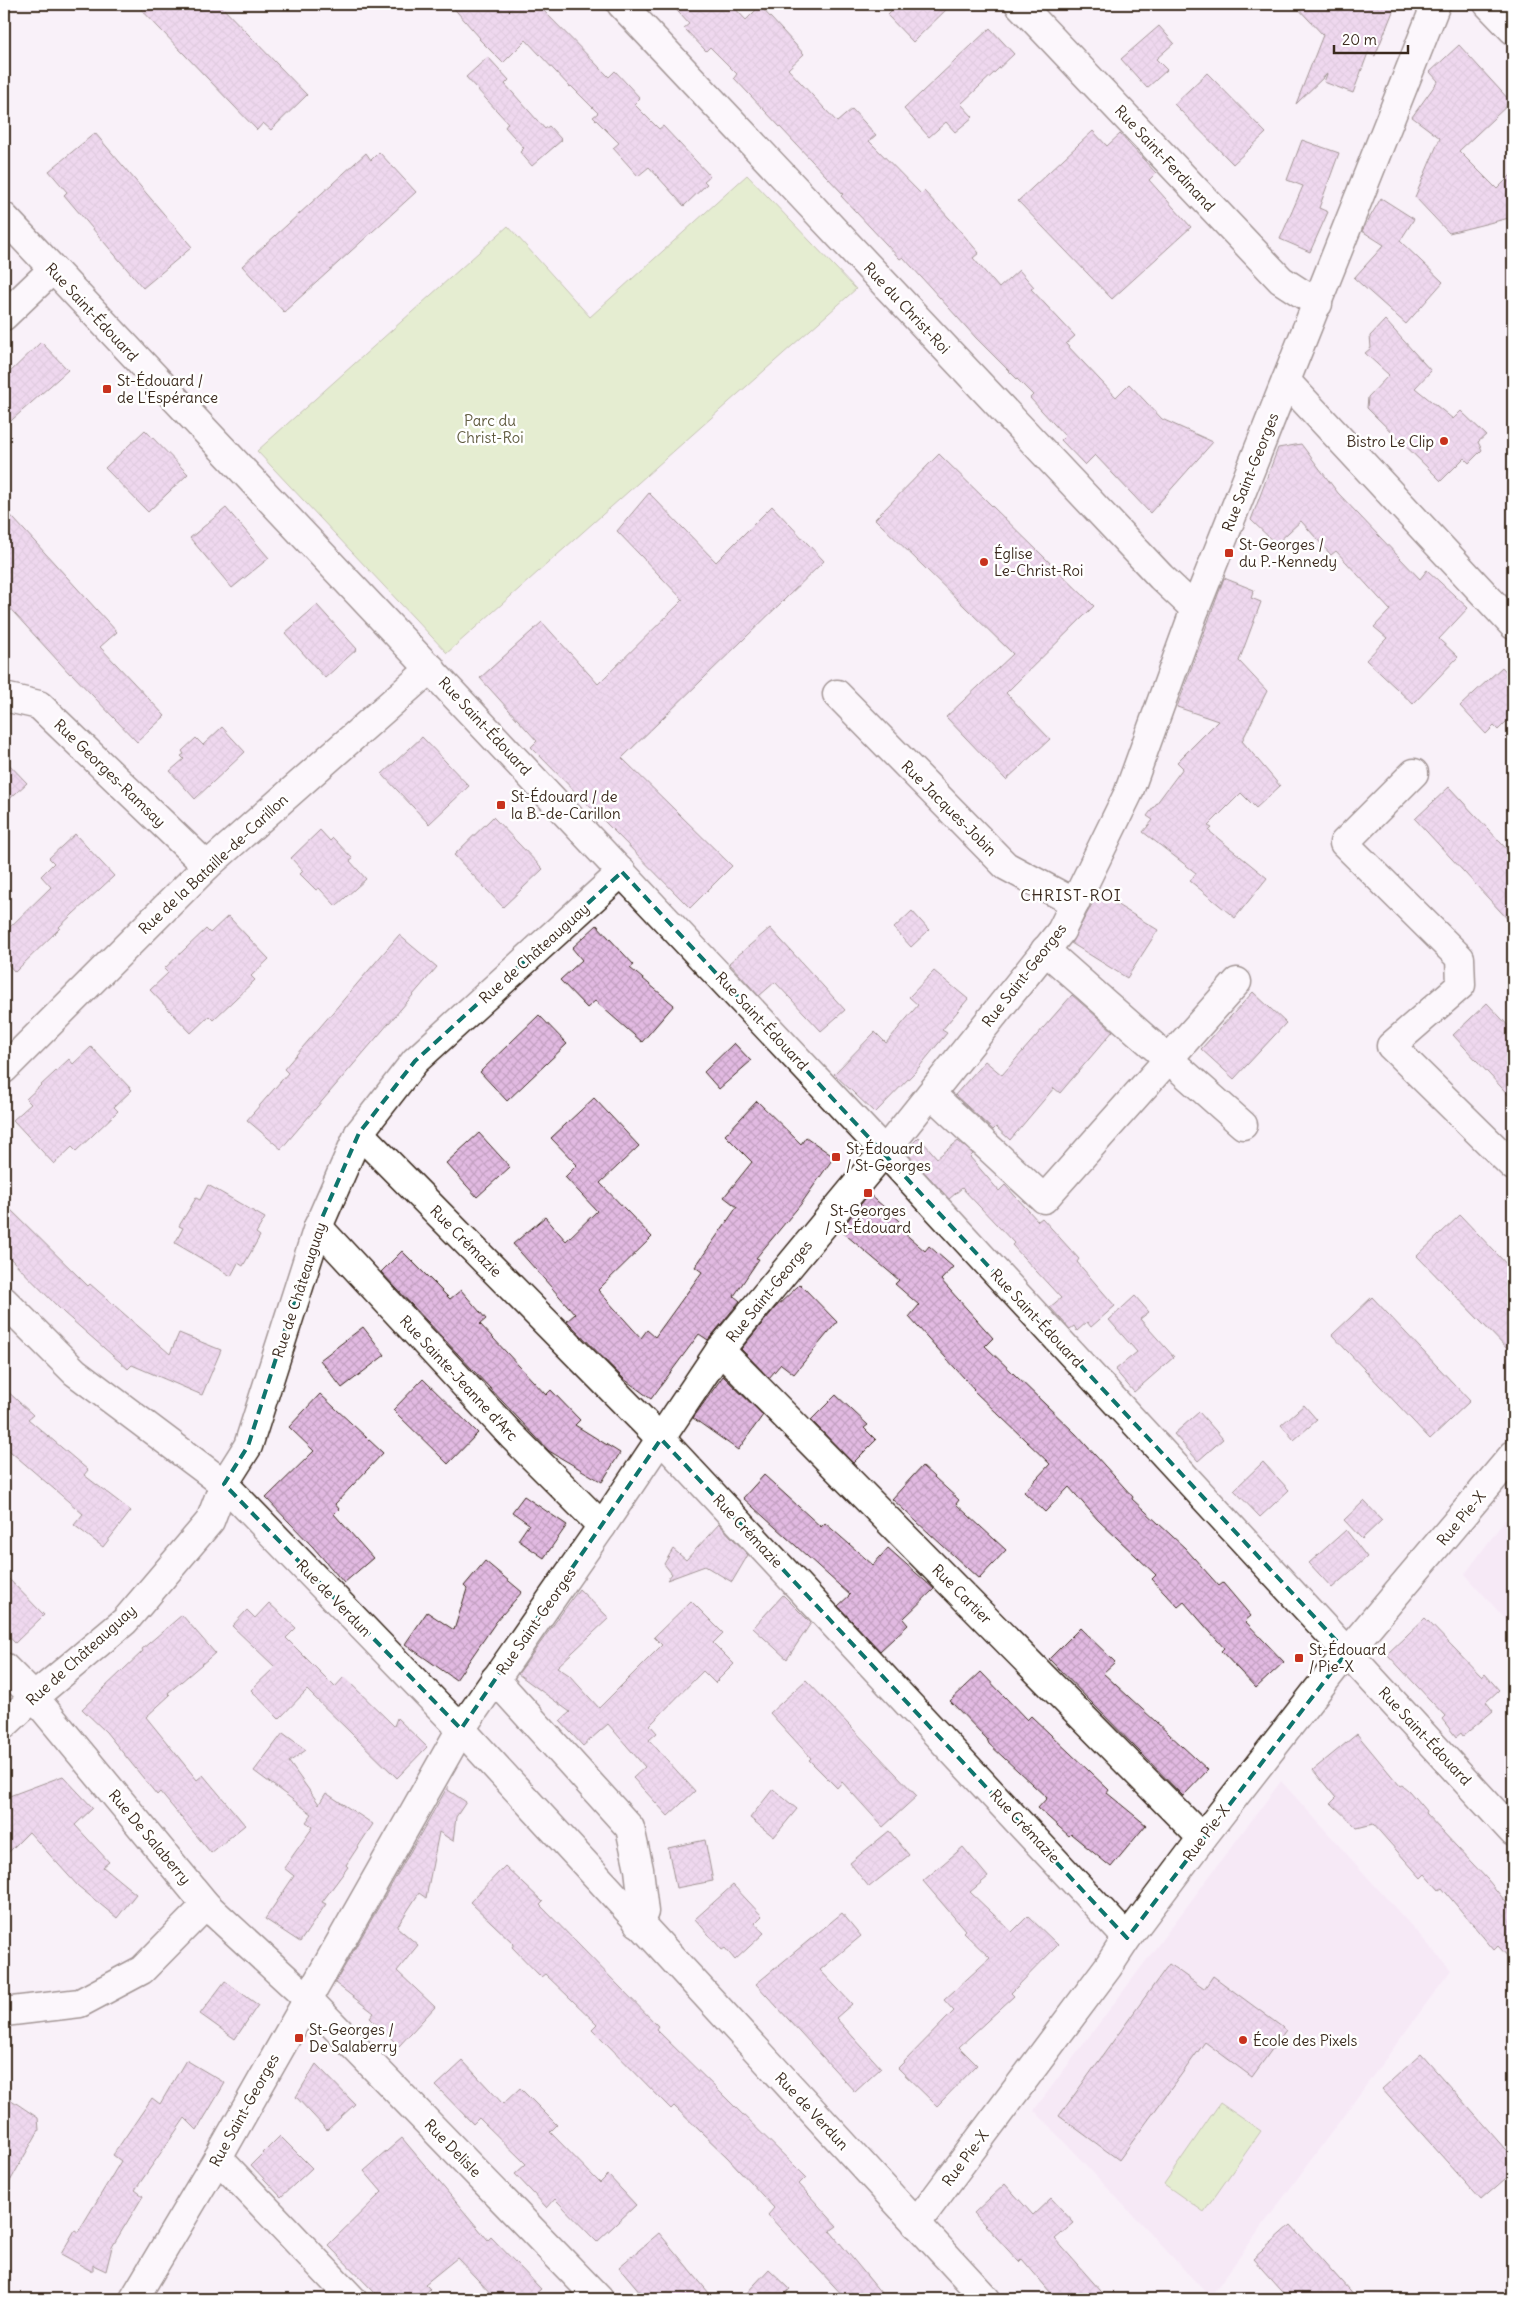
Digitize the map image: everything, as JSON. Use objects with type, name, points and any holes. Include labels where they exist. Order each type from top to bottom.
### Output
[{"type":"street","name":"Rue du Christ-Roi","points":[[621,4],[1161,577],[1195,609]]},
{"type":"street","name":"Rue Saint-Ferdinand","points":[[1019,4],[1280,280],[1318,304]]},
{"type":"street","name":"Rue Saint-Georges","points":[[134,2299],[218,2158],[461,1729],[602,1526],[720,1350],[931,1094],[1061,931],[1128,794],[1195,609],[1436,4]]},
{"type":"street","points":[[1488,4],[1513,30]]},
{"type":"street","name":"Rue Saint-Édouard","points":[[4,217],[52,270],[431,668],[884,1151],[1513,1832]]},
{"type":"street","points":[[4,316],[52,270]]},
{"type":"street","points":[[1286,380],[1513,625]]},
{"type":"street","name":"Rue de la Bataille-de-Carillon","points":[[4,1069],[207,866],[431,668]]},
{"type":"street","name":"Rue Jacques-Jobin","points":[[837,694],[1006,866],[1075,903]]},
{"type":"street","name":"Rue Georges-Ramsay","points":[[4,697],[39,705],[207,866]]},
{"type":"street","points":[[1414,773],[1344,843],[1460,958],[1461,985],[1391,1046],[1513,1166]]},
{"type":"street","name":"Rue de Châteauguay","points":[[4,1725],[34,1697],[125,1621],[210,1521],[224,1484],[248,1446],[318,1226],[359,1133],[415,1062],[622,872]]},
{"type":"street","points":[[1045,950],[1243,1125]]},
{"type":"street","points":[[931,1094],[1044,1200],[1236,982]]},
{"type":"street","name":"Rue Crémazie","points":[[359,1133],[661,1439],[1127,1938]]},
{"type":"street","name":"Rue Sainte-Jeanne d'Arc","points":[[318,1226],[512,1436],[602,1526]]},
{"type":"street","name":"Rue de Verdun","points":[[4,1302],[75,1372],[224,1484],[461,1729],[986,2299]]},
{"type":"street","name":"Rue Cartier","points":[[720,1350],[1202,1838]]},
{"type":"street","name":"Rue Pie-X","points":[[916,2224],[1108,1968],[1127,1938],[1202,1838],[1347,1652],[1513,1455]]},
{"type":"street","name":"Rue De Salaberry","points":[[4,1667],[34,1697],[206,1905],[307,1998]]},
{"type":"street","points":[[495,1679],[630,1828],[639,1868],[644,1912],[638,1923]]},
{"type":"street","points":[[4,2012],[80,2003],[142,1970],[206,1905]]},
{"type":"street","name":"Rue Delisle","points":[[307,1998],[599,2299]]},
{"type":"street","points":[[218,2158],[352,2299]]},
{"type":"highlighted area","points":[[622,872],[1347,1652],[1127,1938],[661,1439],[461,1729],[224,1484],[248,1446],[318,1227],[359,1133],[415,1061]]},
{"type":"shaded area","points":[[1513,1509],[1513,1628],[1465,1574]]},
{"type":"shaded area","name":"École des Pixels","points":[[1281,1781],[1451,1970],[1210,2297],[1034,2110]]},
{"type":"green space","name":"Parc du Christ-Roi","points":[[747,175],[856,289],[447,653],[257,451],[508,226],[590,317]]},
{"type":"green space","points":[[1220,2103],[1261,2131],[1204,2212],[1164,2184]]},
{"type":"building","points":[[136,4],[219,4],[307,95],[271,130],[263,123],[257,130]]},
{"type":"building","points":[[450,4],[537,4],[609,77],[615,71],[640,98],[634,104],[659,129],[663,126],[710,176],[704,181],[707,184],[684,206],[649,167],[638,176],[613,148],[619,143],[593,117],[598,113],[570,87],[526,40],[503,63],[479,39]]},
{"type":"building","points":[[671,4],[731,4],[746,20],[760,6],[804,54],[788,69],[837,122],[852,109],[876,135],[869,141],[921,194],[924,191],[950,219],[979,253],[973,258],[999,288],[1019,270],[1034,287],[1031,289],[1075,336],[1066,344],[1116,397],[1129,384],[1162,419],[1213,442],[1150,513],[1095,455],[1085,465],[1061,440],[1065,436],[1030,398],[1033,395],[976,338],[903,257],[900,259],[841,196],[843,194],[734,78],[737,74],[710,47],[706,51],[684,28],[689,24]]},
{"type":"building","points":[[898,4],[952,4],[913,42],[887,15]]},
{"type":"building","points":[[1294,4],[1396,4],[1375,56],[1368,53],[1353,93],[1324,82],[1327,74],[1296,104],[1323,35]]},
{"type":"building","points":[[1159,26],[1174,43],[1156,59],[1167,70],[1147,88],[1121,59]]},
{"type":"building","points":[[990,28],[1014,54],[961,104],[973,117],[955,132],[946,122],[929,137],[904,109]]},
{"type":"building","points":[[1459,45],[1511,102],[1459,151],[1497,189],[1513,173],[1513,217],[1449,233],[1415,197],[1440,138],[1412,117],[1438,81],[1430,72]]},
{"type":"building","points":[[488,57],[509,80],[505,84],[545,129],[549,126],[562,140],[532,166],[520,152],[524,148],[505,127],[508,123],[466,77]]},
{"type":"building","points":[[1207,73],[1266,133],[1233,164],[1174,104]]},
{"type":"building","points":[[1093,131],[1107,146],[1120,134],[1156,173],[1149,180],[1191,227],[1112,299],[1018,201]]},
{"type":"building","points":[[95,133],[192,247],[143,288],[64,195],[67,192],[49,171]]},
{"type":"building","points":[[1302,140],[1339,153],[1319,208],[1328,212],[1310,252],[1280,239],[1303,186],[1287,180]]},
{"type":"building","points":[[379,152],[416,192],[284,312],[242,266],[366,153],[371,160]]},
{"type":"building","points":[[1381,198],[1414,219],[1400,241],[1443,282],[1406,324],[1354,278],[1384,245],[1362,231]]},
{"type":"building","points":[[1385,320],[1431,371],[1415,388],[1453,419],[1461,411],[1486,435],[1478,442],[1482,450],[1469,463],[1464,458],[1441,481],[1367,408],[1368,397],[1389,375],[1365,353],[1371,348],[1370,336]]},
{"type":"building","points":[[41,342],[68,370],[4,427],[4,378]]},
{"type":"building","points":[[145,430],[188,474],[148,512],[105,468]]},
{"type":"building","points":[[1301,444],[1338,493],[1420,579],[1427,570],[1468,608],[1439,639],[1458,657],[1413,704],[1366,660],[1387,638],[1374,627],[1390,610],[1336,551],[1331,555],[1301,521],[1276,544],[1251,520],[1278,448]]},
{"type":"building","name":"Église Le-Christ-Roi","points":[[939,454],[1094,606],[1006,693],[1050,739],[1006,780],[946,717],[1013,654],[875,519]]},
{"type":"building","points":[[649,493],[716,562],[772,506],[824,561],[622,758],[732,866],[690,908],[531,747],[537,741],[480,678],[542,622],[598,684],[683,600],[617,531]]},
{"type":"building","points":[[4,508],[117,632],[100,647],[165,716],[137,742],[70,674],[4,602]]},
{"type":"building","points":[[226,508],[269,558],[232,588],[190,538]]},
{"type":"building","points":[[1224,578],[1254,590],[1251,598],[1261,602],[1239,661],[1267,691],[1242,741],[1280,786],[1256,808],[1241,793],[1208,826],[1212,828],[1209,831],[1267,878],[1235,918],[1190,881],[1196,873],[1143,832],[1153,820],[1147,816],[1183,768],[1177,762],[1218,721],[1177,707]]},
{"type":"building","points":[[317,605],[357,649],[325,678],[285,633]]},
{"type":"building","points":[[1502,667],[1513,679],[1513,715],[1498,730],[1494,726],[1486,734],[1460,706]]},
{"type":"building","points":[[222,727],[245,752],[195,799],[170,771],[184,759],[181,756],[184,754],[182,751],[196,738],[203,745]]},
{"type":"building","points":[[422,737],[469,786],[429,824],[382,774]]},
{"type":"building","points":[[4,759],[27,783],[4,804]]},
{"type":"building","points":[[1449,787],[1513,856],[1513,925],[1415,819]]},
{"type":"building","points":[[493,817],[543,869],[503,907],[454,855]]},
{"type":"building","points":[[320,830],[330,841],[333,838],[353,859],[350,861],[366,879],[336,906],[319,888],[316,890],[300,874],[303,871],[291,858]]},
{"type":"building","points":[[75,834],[114,876],[59,927],[15,972],[4,960],[4,933],[51,887],[41,876],[54,863],[49,858]]},
{"type":"building","points":[[1098,893],[1158,930],[1127,978],[1071,943]]},
{"type":"building","points":[[912,911],[929,930],[911,947],[894,928]]},
{"type":"building","points":[[228,916],[269,959],[251,976],[255,980],[213,1020],[209,1016],[191,1033],[150,990],[168,973],[164,969],[206,929],[210,933]]},
{"type":"building","points":[[597,925],[634,965],[630,968],[674,1005],[642,1042],[595,1001],[587,1008],[560,980],[582,960],[572,948]]},
{"type":"building","points":[[770,928],[845,1010],[821,1031],[775,982],[759,996],[729,963]]},
{"type":"building","points":[[399,935],[437,967],[281,1149],[247,1120],[288,1073],[284,1069]]},
{"type":"building","points":[[934,971],[968,999],[942,1030],[947,1033],[915,1072],[875,1113],[834,1074],[875,1032],[886,1043],[918,1005],[909,997]]},
{"type":"building","points":[[1253,992],[1286,1023],[1234,1079],[1201,1049]]},
{"type":"building","points":[[1072,995],[1113,1031],[1060,1093],[1054,1088],[1010,1140],[996,1127],[993,1130],[955,1095],[985,1061],[1002,1075]]},
{"type":"building","points":[[1487,1003],[1513,1031],[1513,1100],[1453,1035]]},
{"type":"building","points":[[539,1015],[567,1044],[507,1101],[480,1072]]},
{"type":"building","points":[[734,1043],[751,1061],[719,1089],[704,1072]]},
{"type":"building","points":[[91,1047],[132,1090],[114,1107],[118,1111],[93,1135],[76,1151],[72,1147],[54,1164],[13,1120],[31,1104],[26,1099],[69,1059],[73,1064]]},
{"type":"building","points":[[594,1098],[639,1146],[600,1183],[652,1237],[598,1290],[641,1338],[647,1330],[655,1337],[702,1272],[695,1267],[737,1207],[724,1197],[752,1162],[725,1135],[757,1101],[801,1144],[806,1137],[834,1157],[801,1204],[756,1258],[759,1259],[734,1296],[740,1301],[708,1340],[699,1334],[651,1399],[624,1379],[567,1321],[575,1314],[513,1244],[545,1217],[566,1241],[597,1211],[565,1177],[577,1165],[551,1138]]},
{"type":"building","points":[[479,1133],[510,1167],[477,1197],[446,1163]]},
{"type":"building","points":[[919,1137],[937,1158],[958,1141],[973,1154],[970,1157],[999,1191],[1005,1185],[1038,1221],[1042,1218],[1079,1259],[1077,1262],[1115,1306],[1091,1327],[1087,1322],[1077,1331],[1074,1326],[1070,1329],[1050,1307],[1061,1298],[1012,1245],[1014,1243],[962,1188],[949,1199],[905,1151]]},
{"type":"building","points":[[208,1185],[265,1218],[256,1233],[260,1236],[243,1266],[238,1263],[231,1276],[175,1243],[183,1228],[179,1226],[196,1198],[200,1200]]},
{"type":"building","points":[[869,1194],[899,1220],[895,1225],[925,1251],[929,1246],[953,1267],[941,1280],[993,1338],[985,1346],[1076,1434],[1133,1497],[1132,1499],[1185,1548],[1219,1586],[1223,1583],[1251,1616],[1245,1621],[1284,1662],[1256,1688],[1221,1651],[1224,1648],[1184,1602],[1178,1607],[1152,1579],[1156,1575],[1098,1520],[1069,1487],[1045,1512],[1024,1492],[1050,1464],[973,1390],[909,1317],[919,1305],[895,1284],[899,1280],[840,1230]]},
{"type":"building","points":[[4,1203],[88,1286],[90,1284],[170,1354],[179,1333],[221,1350],[202,1395],[132,1365],[128,1369],[64,1313],[4,1252]]},
{"type":"building","points":[[1460,1215],[1513,1271],[1513,1355],[1417,1256]]},
{"type":"building","points":[[402,1251],[450,1299],[461,1290],[486,1319],[480,1324],[546,1395],[551,1390],[580,1420],[575,1425],[620,1453],[602,1482],[549,1451],[381,1272]]},
{"type":"building","points":[[800,1284],[837,1322],[794,1374],[781,1364],[769,1378],[741,1349],[775,1308]]},
{"type":"building","points":[[1135,1296],[1149,1312],[1140,1319],[1174,1357],[1134,1392],[1115,1370],[1137,1352],[1109,1320]]},
{"type":"building","points":[[1372,1297],[1470,1401],[1430,1439],[1332,1335]]},
{"type":"building","points":[[363,1327],[385,1355],[342,1388],[320,1360]]},
{"type":"building","points":[[723,1376],[763,1415],[738,1450],[693,1418]]},
{"type":"building","points":[[423,1379],[478,1433],[448,1464],[393,1410]]},
{"type":"building","points":[[4,1388],[33,1415],[28,1419],[88,1470],[84,1475],[131,1511],[103,1547],[74,1525],[83,1514],[4,1446]]},
{"type":"building","points":[[320,1394],[383,1453],[335,1504],[339,1509],[334,1514],[373,1558],[344,1583],[266,1498],[314,1451],[289,1427]]},
{"type":"building","points":[[836,1395],[868,1425],[864,1428],[876,1440],[853,1463],[811,1420]]},
{"type":"building","points":[[1304,1405],[1317,1420],[1294,1440],[1281,1425]]},
{"type":"building","points":[[1199,1412],[1223,1439],[1198,1461],[1174,1434]]},
{"type":"building","points":[[1263,1462],[1289,1490],[1260,1517],[1234,1490]]},
{"type":"building","points":[[922,1466],[959,1500],[956,1504],[1006,1550],[979,1579],[892,1499]]},
{"type":"building","points":[[764,1475],[821,1527],[825,1523],[873,1565],[888,1548],[934,1589],[903,1619],[908,1625],[880,1651],[838,1606],[850,1595],[743,1498]]},
{"type":"building","points":[[524,1496],[567,1525],[544,1558],[518,1540],[529,1524],[512,1512]]},
{"type":"building","points":[[1364,1501],[1382,1520],[1362,1539],[1344,1520]]},
{"type":"building","points":[[719,1524],[748,1555],[732,1582],[705,1566],[667,1580],[672,1574],[664,1564],[673,1549],[686,1560]]},
{"type":"building","points":[[1346,1530],[1367,1557],[1332,1588],[1309,1563]]},
{"type":"building","points":[[485,1561],[522,1592],[496,1622],[456,1680],[405,1644],[427,1612],[454,1630],[467,1589],[464,1586]]},
{"type":"building","points":[[4,1574],[44,1615],[15,1643],[4,1631]]},
{"type":"building","points":[[579,1589],[609,1618],[557,1667],[569,1675],[599,1708],[662,1645],[654,1637],[691,1601],[723,1633],[713,1643],[734,1664],[715,1683],[703,1671],[650,1725],[657,1733],[649,1740],[695,1791],[668,1816],[633,1778],[645,1767],[608,1724],[583,1746],[560,1721],[570,1712],[518,1674]]},
{"type":"building","points":[[783,1595],[811,1623],[787,1659],[753,1628]]},
{"type":"building","points":[[269,1603],[296,1628],[286,1638],[335,1687],[344,1677],[394,1726],[397,1718],[427,1747],[397,1778],[307,1690],[279,1719],[251,1690],[275,1667],[232,1626],[247,1610],[255,1618]]},
{"type":"building","points":[[182,1615],[215,1653],[168,1693],[170,1695],[146,1717],[197,1780],[203,1775],[245,1825],[211,1853],[160,1792],[157,1795],[106,1732],[82,1709],[143,1651],[142,1649]]},
{"type":"building","points":[[1425,1618],[1482,1677],[1485,1674],[1499,1690],[1486,1702],[1493,1711],[1463,1736],[1461,1733],[1456,1737],[1442,1719],[1445,1716],[1387,1654]]},
{"type":"building","points":[[1080,1628],[1115,1662],[1103,1673],[1208,1770],[1183,1796],[1049,1659]]},
{"type":"building","points":[[981,1672],[1027,1720],[1031,1716],[1109,1790],[1107,1793],[1146,1825],[1111,1867],[1071,1834],[1069,1836],[1038,1808],[1047,1798],[989,1744],[987,1739],[950,1701]]},
{"type":"building","points":[[806,1680],[917,1796],[883,1827],[842,1782],[837,1788],[809,1760],[811,1758],[770,1713]]},
{"type":"building","points":[[283,1733],[306,1750],[289,1762],[319,1804],[326,1793],[373,1824],[346,1865],[348,1867],[322,1902],[326,1904],[300,1942],[265,1919],[294,1876],[284,1868],[313,1827],[306,1822],[312,1814],[254,1771]]},
{"type":"building","points":[[1357,1734],[1400,1786],[1402,1785],[1409,1791],[1426,1811],[1425,1813],[1488,1880],[1513,1911],[1513,1962],[1498,1946],[1494,1950],[1442,1888],[1439,1890],[1425,1874],[1421,1878],[1373,1824],[1357,1828],[1331,1803],[1336,1798],[1313,1770]]},
{"type":"building","points":[[63,1776],[93,1808],[75,1825],[109,1862],[103,1867],[136,1894],[117,1918],[78,1886],[29,1832],[4,1857],[4,1798]]},
{"type":"building","points":[[448,1786],[448,1790],[466,1802],[456,1817],[453,1841],[439,1832],[426,1898],[419,1893],[397,1927],[418,1945],[397,1971],[435,2007],[399,2046],[370,2018],[374,2013],[335,1983]]},
{"type":"building","points":[[773,1789],[797,1809],[774,1837],[750,1818]]},
{"type":"building","points":[[889,1831],[909,1855],[869,1887],[850,1863]]},
{"type":"building","points":[[705,1840],[713,1881],[676,1888],[668,1848]]},
{"type":"building","points":[[963,1847],[988,1877],[970,1892],[1012,1932],[1028,1916],[1058,1945],[1011,1993],[1014,1996],[959,2047],[977,2065],[937,2106],[898,2068],[954,2011],[944,2000],[990,1958],[963,1932],[965,1930],[923,1881]]},
{"type":"building","points":[[505,1866],[543,1902],[540,1905],[658,2026],[656,2029],[806,2177],[799,2184],[837,2226],[830,2231],[886,2299],[846,2299],[768,2215],[774,2208],[728,2158],[674,2106],[671,2109],[592,2029],[597,2024],[545,1974],[541,1977],[512,1947],[514,1944],[470,1902]]},
{"type":"building","points":[[733,1885],[762,1916],[755,1923],[764,1933],[735,1960],[725,1948],[722,1950],[695,1919]]},
{"type":"building","points":[[842,1913],[861,1936],[820,1970],[852,2004],[836,2018],[881,2068],[855,2092],[756,1984]]},
{"type":"building","points":[[1169,1964],[1204,1989],[1213,1976],[1286,2030],[1252,2077],[1205,2042],[1119,2160],[1059,2116]]},
{"type":"building","points":[[225,1981],[258,2005],[235,2039],[200,2014]]},
{"type":"building","points":[[1421,2054],[1513,2158],[1513,2172],[1481,2200],[1382,2089]]},
{"type":"building","points":[[186,2060],[225,2083],[197,2130],[185,2118],[135,2190],[143,2196],[112,2247],[106,2271],[93,2265],[93,2272],[61,2254],[75,2230],[78,2232],[121,2161],[113,2155],[152,2098],[160,2104]]},
{"type":"building","points":[[463,2061],[503,2104],[520,2088],[557,2125],[550,2132],[600,2183],[608,2175],[636,2205],[597,2242],[555,2199],[547,2208],[515,2174],[526,2164],[479,2118],[473,2124],[436,2086]]},
{"type":"building","points":[[316,2064],[355,2104],[327,2130],[296,2097]]},
{"type":"building","points":[[4,2095],[38,2118],[39,2130],[4,2192]]},
{"type":"building","points":[[280,2136],[312,2168],[281,2197],[251,2165]]},
{"type":"building","points":[[402,2138],[488,2240],[491,2237],[541,2289],[530,2299],[496,2299],[457,2258],[425,2284],[430,2289],[419,2299],[381,2299],[328,2245],[382,2192],[364,2171]]},
{"type":"building","points":[[1005,2184],[1033,2215],[1051,2198],[1074,2223],[1055,2239],[1108,2299],[1056,2299],[1022,2259],[1019,2262],[974,2213]]},
{"type":"building","points":[[1291,2225],[1357,2299],[1289,2299],[1253,2259]]},
{"type":"building","points":[[659,2233],[714,2299],[646,2299],[619,2267]]},
{"type":"building","points":[[769,2269],[790,2289],[780,2299],[741,2299]]},
{"type":"place","name":"St-Édouard / de L'Espérance","points":[[107,389]]},
{"type":"place","name":"Bistro Le Clip","points":[[1444,441]]},
{"type":"place","name":"St-Georges / du P.-Kennedy","points":[[1229,553]]},
{"type":"place","name":"Église Le-Christ-Roi","points":[[984,562]]},
{"type":"place","name":"St-Édouard / de la B.-de-Carillon","points":[[501,805]]},
{"type":"place","name":"St-Édouard / St-Georges","points":[[836,1157]]},
{"type":"place","name":"St-Georges / St-Édouard","points":[[868,1193]]},
{"type":"place","name":"St-Édouard / Pie-X","points":[[1299,1658]]},
{"type":"place","name":"St-Georges / De Salaberry","points":[[299,2038]]},
{"type":"place","name":"École des Pixels","points":[[1243,2040]]},
{"type":"district","name":"CHRIST-ROI","points":[[1071,895]]}]
